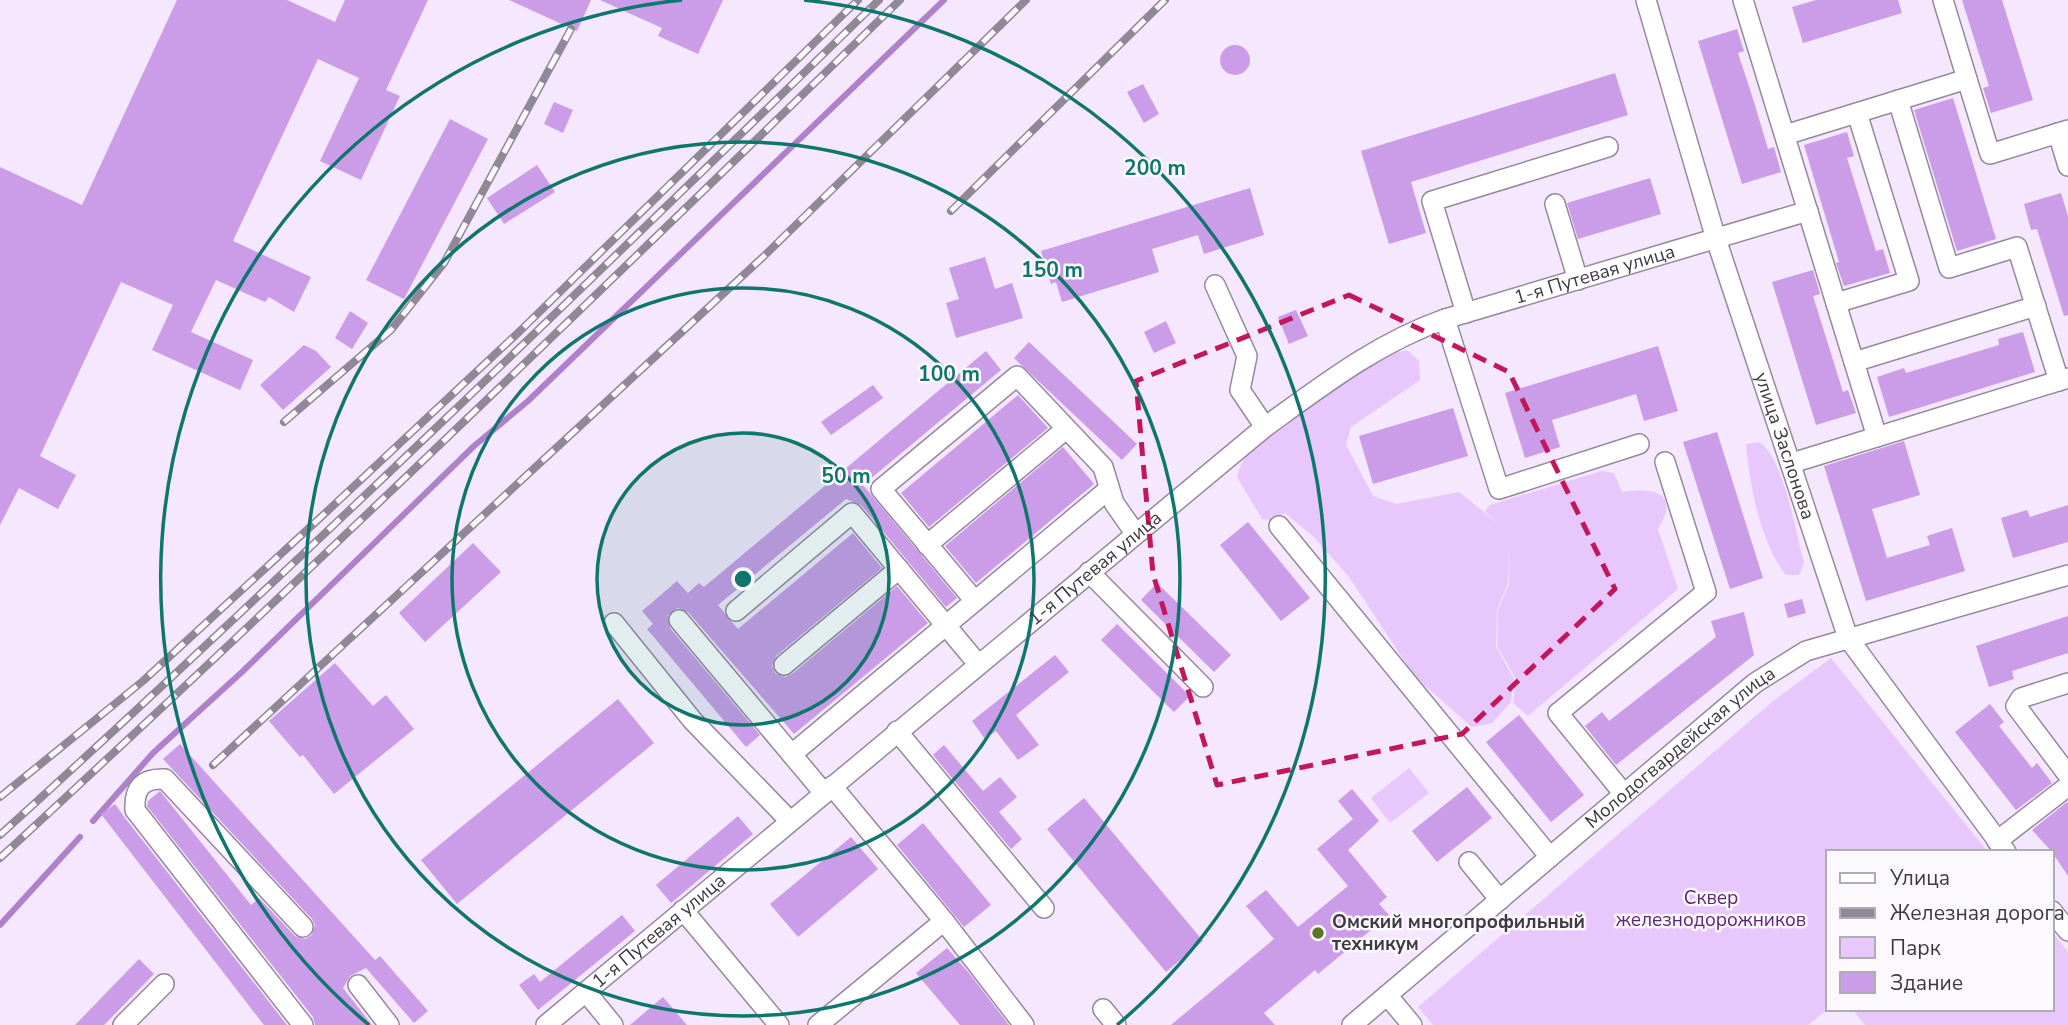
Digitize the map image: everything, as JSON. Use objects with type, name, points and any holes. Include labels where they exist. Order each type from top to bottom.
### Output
[{"type":"street","name":"улица Заслонова","points":[[1646,0],[1716,239],[1848,638],[2002,846]]},
{"type":"street","points":[[1943,0],[1990,153],[2063,131],[2068,166]]},
{"type":"street","points":[[1748,1],[1784,135],[1877,437]]},
{"type":"street","points":[[1784,135],[1967,79]]},
{"type":"street","points":[[1792,463],[2063,379],[2017,247],[1949,268],[1898,100]]},
{"type":"street","points":[[1836,303],[1909,281],[1857,113]]},
{"type":"street","points":[[1466,313],[1432,201],[1608,148]]},
{"type":"street","points":[[1555,204],[1578,280]]},
{"type":"street","name":"1-я Путевая улица","points":[[548,1024],[1265,426],[1368,353],[1392,339],[1445,319],[1808,211]]},
{"type":"street","points":[[1215,285],[1247,355],[1240,390],[1265,426]]},
{"type":"street","points":[[1854,362],[2036,306]]},
{"type":"street","points":[[1445,319],[1499,489],[1639,444]]},
{"type":"street","points":[[975,601],[881,489],[1017,376],[1103,467],[1108,489],[1121,515],[1135,533]]},
{"type":"street","points":[[927,545],[1066,429]]},
{"type":"street","points":[[1624,794],[1558,713],[1706,592],[1664,461]]},
{"type":"street","points":[[792,754],[1108,489]]},
{"type":"street","points":[[736,611],[852,513],[978,664]]},
{"type":"street","points":[[1279,526],[1550,857]]},
{"type":"street","points":[[784,665],[899,569]]},
{"type":"street","points":[[1089,572],[1203,687]]},
{"type":"street","name":"Молодогвардейская улица","points":[[1352,1025],[1755,683],[1806,651],[2068,575]]},
{"type":"street","points":[[680,620],[792,754],[828,789],[944,921],[1024,1025]]},
{"type":"street","points":[[614,623],[693,721],[790,821]]},
{"type":"street","points":[[2068,683],[2021,698],[2017,706],[2068,775]]},
{"type":"street","points":[[897,732],[1044,908]]},
{"type":"street","points":[[303,927],[165,779],[152,778],[139,786],[134,795],[135,810],[303,1025]]},
{"type":"street","points":[[2002,846],[2068,786]]},
{"type":"street","points":[[1469,862],[1500,900]]},
{"type":"street","points":[[683,910],[779,1025]]},
{"type":"street","points":[[2054,914],[2068,931]]},
{"type":"street","points":[[818,1025],[944,921]]},
{"type":"street","points":[[123,1025],[164,984]]},
{"type":"street","points":[[358,985],[390,1025]]},
{"type":"street","points":[[586,992],[613,1025]]},
{"type":"street","points":[[1387,995],[1412,1025]]},
{"type":"street","points":[[1103,1009],[1116,1025]]},
{"type":"highlighted area","points":[[1349,295],[1509,372],[1615,589],[1462,734],[1217,785],[1153,574],[1136,381]]},
{"type":"green space","points":[[1407,350],[1419,361],[1420,380],[1351,427],[1346,445],[1373,496],[1396,504],[1459,492],[1498,523],[1485,511],[1490,505],[1602,471],[1614,473],[1622,492],[1644,490],[1660,495],[1665,500],[1664,517],[1658,529],[1678,589],[1528,716],[1513,703],[1516,679],[1497,646],[1498,610],[1509,584],[1510,548],[1508,583],[1497,610],[1496,647],[1514,679],[1511,702],[1492,723],[1472,727],[1415,677],[1349,577],[1314,537],[1285,513],[1272,520],[1262,519],[1237,477],[1250,451],[1272,431],[1323,398],[1363,366]]},
{"type":"green space","points":[[1759,442],[1767,450],[1782,479],[1804,563],[1799,575],[1786,575],[1763,531],[1750,477],[1746,444]]},
{"type":"green space","name":"Сквер железнодорожников","points":[[1831,658],[1986,850],[1826,850],[1826,1011],[1808,1025],[1433,1025],[1418,1007],[1772,702]]},
{"type":"green space","points":[[1409,768],[1429,793],[1390,823],[1371,798]]},
{"type":"green space","points":[[2054,934],[2068,952],[2068,1025],[1865,1025],[1854,1011],[2054,1011]]},
{"type":"building","points":[[177,0],[287,0],[335,22],[345,0],[428,0],[386,90],[400,96],[361,180],[320,161],[359,78],[318,59],[233,241],[311,277],[294,312],[269,297],[265,302],[216,280],[191,332],[253,360],[240,390],[152,350],[173,305],[121,282],[40,456],[76,475],[58,509],[19,488],[0,525],[0,167],[82,205]]},
{"type":"building","points":[[509,0],[591,0],[577,31]]},
{"type":"building","points":[[600,0],[723,0],[698,54],[658,36],[662,28]]},
{"type":"building","points":[[1816,0],[1898,0],[1902,13],[1803,43],[1792,7]]},
{"type":"building","points":[[1962,0],[2002,0],[2033,100],[1991,113],[1983,88],[1989,86]]},
{"type":"building","points":[[1737,29],[1744,51],[1738,53],[1768,149],[1774,147],[1781,172],[1742,184],[1698,41]]},
{"type":"building","points":[[1235,45],[1246,49],[1250,60],[1246,71],[1235,75],[1224,71],[1220,60],[1224,49]]},
{"type":"building","points":[[1615,73],[1628,115],[1411,182],[1426,233],[1389,244],[1361,151]]},
{"type":"building","points":[[1143,84],[1159,114],[1144,123],[1127,92]]},
{"type":"building","points":[[1953,98],[1996,239],[1957,251],[1914,110]]},
{"type":"building","points":[[554,102],[573,110],[563,133],[544,124]]},
{"type":"building","points":[[450,119],[488,139],[404,299],[366,280]]},
{"type":"building","points":[[1847,132],[1854,156],[1847,158],[1876,251],[1883,249],[1890,273],[1844,286],[1804,145]]},
{"type":"building","points":[[537,165],[555,192],[504,224],[487,198]]},
{"type":"building","points":[[1650,178],[1661,214],[1578,239],[1567,203]]},
{"type":"building","points":[[1250,188],[1264,235],[1204,254],[1198,235],[1152,249],[1159,272],[1062,302],[1056,282],[1051,284],[1041,251]]},
{"type":"building","points":[[2061,193],[2068,216],[2068,315],[2064,316],[2037,229],[2031,230],[2024,204]]},
{"type":"building","points":[[985,257],[995,289],[1012,283],[1023,318],[956,338],[946,303],[959,299],[949,268]]},
{"type":"building","points":[[1813,270],[1820,294],[1813,296],[1843,392],[1848,390],[1856,413],[1816,425],[1772,282]]},
{"type":"building","points":[[1296,310],[1308,336],[1289,344],[1278,317]]},
{"type":"building","points":[[350,311],[368,323],[352,349],[335,338]]},
{"type":"building","points":[[1166,321],[1176,343],[1154,353],[1144,332]]},
{"type":"building","points":[[2023,332],[2035,372],[1889,417],[1877,377],[1904,368],[1906,373],[1999,345],[1998,339]]},
{"type":"building","points":[[1029,342],[1137,444],[1122,460],[1014,358]]},
{"type":"building","points":[[304,345],[316,351],[331,367],[283,410],[260,385]]},
{"type":"building","points":[[1658,346],[1678,411],[1644,421],[1636,394],[1552,420],[1560,447],[1525,458],[1505,393]]},
{"type":"building","points":[[986,351],[1001,370],[863,485],[957,598],[946,607],[861,505],[846,499],[718,605],[738,629],[853,533],[882,568],[776,656],[772,666],[775,673],[785,677],[792,674],[897,586],[928,623],[794,734],[688,612],[678,608],[668,615],[670,628],[760,735],[746,747],[647,629],[653,624],[642,611],[677,581],[688,593],[699,583],[704,587]]},
{"type":"building","points":[[873,385],[883,398],[831,435],[821,422]]},
{"type":"building","points":[[1018,395],[1048,428],[929,527],[901,493]]},
{"type":"building","points":[[1453,408],[1468,456],[1373,484],[1359,436]]},
{"type":"building","points":[[1717,432],[1763,578],[1730,589],[1683,442]]},
{"type":"building","points":[[1904,441],[1920,495],[1872,509],[1887,558],[1930,545],[1927,536],[1952,528],[1965,571],[1866,601],[1824,466]]},
{"type":"building","points":[[1063,447],[1094,484],[976,583],[945,546]]},
{"type":"building","points":[[2068,505],[2068,542],[2013,558],[2001,518],[2027,510],[2030,517]]},
{"type":"building","points":[[1248,522],[1310,598],[1281,621],[1220,545]]},
{"type":"building","points":[[473,543],[501,572],[425,642],[399,613]]},
{"type":"building","points":[[1157,583],[1231,655],[1214,672],[1141,600]]},
{"type":"building","points":[[1802,599],[1806,613],[1788,618],[1784,604]]},
{"type":"building","points":[[1744,612],[1754,655],[1616,765],[1585,726],[1602,712],[1609,721],[1716,637],[1711,621]]},
{"type":"building","points":[[2068,616],[2068,653],[2012,671],[2014,679],[1989,687],[1976,646]]},
{"type":"building","points":[[1117,624],[1190,696],[1174,712],[1101,640]]},
{"type":"building","points":[[1055,655],[1069,672],[1016,715],[1039,745],[1018,760],[996,731],[985,739],[972,721]]},
{"type":"building","points":[[335,663],[373,706],[386,695],[414,729],[334,794],[303,755],[300,757],[269,721]]},
{"type":"building","points":[[618,699],[654,743],[457,904],[421,860]]},
{"type":"building","points":[[1990,704],[2004,722],[1999,726],[2032,768],[2037,763],[2052,783],[2016,810],[1955,732]]},
{"type":"building","points":[[1519,715],[1584,795],[1551,822],[1486,742]]},
{"type":"building","points":[[180,744],[375,960],[380,956],[428,1011],[414,1023],[366,968],[350,976],[343,988],[372,1025],[315,1025],[313,1017],[147,806],[148,801],[160,791],[251,905],[259,898],[295,936],[305,939],[312,935],[315,925],[312,919],[163,759]]},
{"type":"building","points":[[944,745],[983,791],[1000,777],[1017,797],[999,812],[1022,839],[1011,849],[933,755]]},
{"type":"building","points":[[1467,787],[1492,818],[1437,862],[1412,831]]},
{"type":"building","name":"Омский многопрофильный техникум","points":[[1352,789],[1379,821],[1348,850],[1387,897],[1379,904],[1389,915],[1318,974],[1315,970],[1264,1013],[1275,1025],[1171,1025],[1274,939],[1246,906],[1266,890],[1298,927],[1348,886],[1317,849],[1353,819],[1338,801]]},
{"type":"building","points":[[1084,798],[1203,941],[1166,972],[1047,829]]},
{"type":"building","points":[[2068,803],[2068,876],[2054,855],[2054,850],[2050,850],[2032,830]]},
{"type":"building","points":[[115,804],[287,1025],[264,1025],[101,814]]},
{"type":"building","points":[[738,816],[753,834],[671,903],[656,885]]},
{"type":"building","points":[[923,823],[991,905],[964,927],[897,845]]},
{"type":"building","points":[[851,837],[878,869],[798,937],[770,904]]},
{"type":"building","points":[[622,915],[635,931],[538,1010],[519,985],[534,974],[540,982]]},
{"type":"building","points":[[947,948],[1009,1025],[960,1025],[916,973]]},
{"type":"building","points":[[139,959],[154,974],[104,1025],[75,1025]]},
{"type":"building","points":[[663,997],[687,1025],[630,1025]]},
{"type":"waterway","points":[[93,821],[153,753],[242,672],[474,446],[528,401],[944,0]]},
{"type":"waterway","points":[[0,925],[80,837]]},
{"type":"railway","points":[[0,797],[143,681],[321,517],[521,330],[858,0]]},
{"type":"railway","points":[[0,835],[333,526],[879,0]]},
{"type":"railway","points":[[0,858],[453,432],[900,0]]},
{"type":"railway","points":[[213,765],[763,257],[1026,0]]},
{"type":"railway","points":[[951,211],[1165,0]]},
{"type":"railway","points":[[284,422],[391,330],[444,263],[571,29]]},
{"type":"place","name":"Омский многопрофильный техникум","points":[[1318,933]]}]
